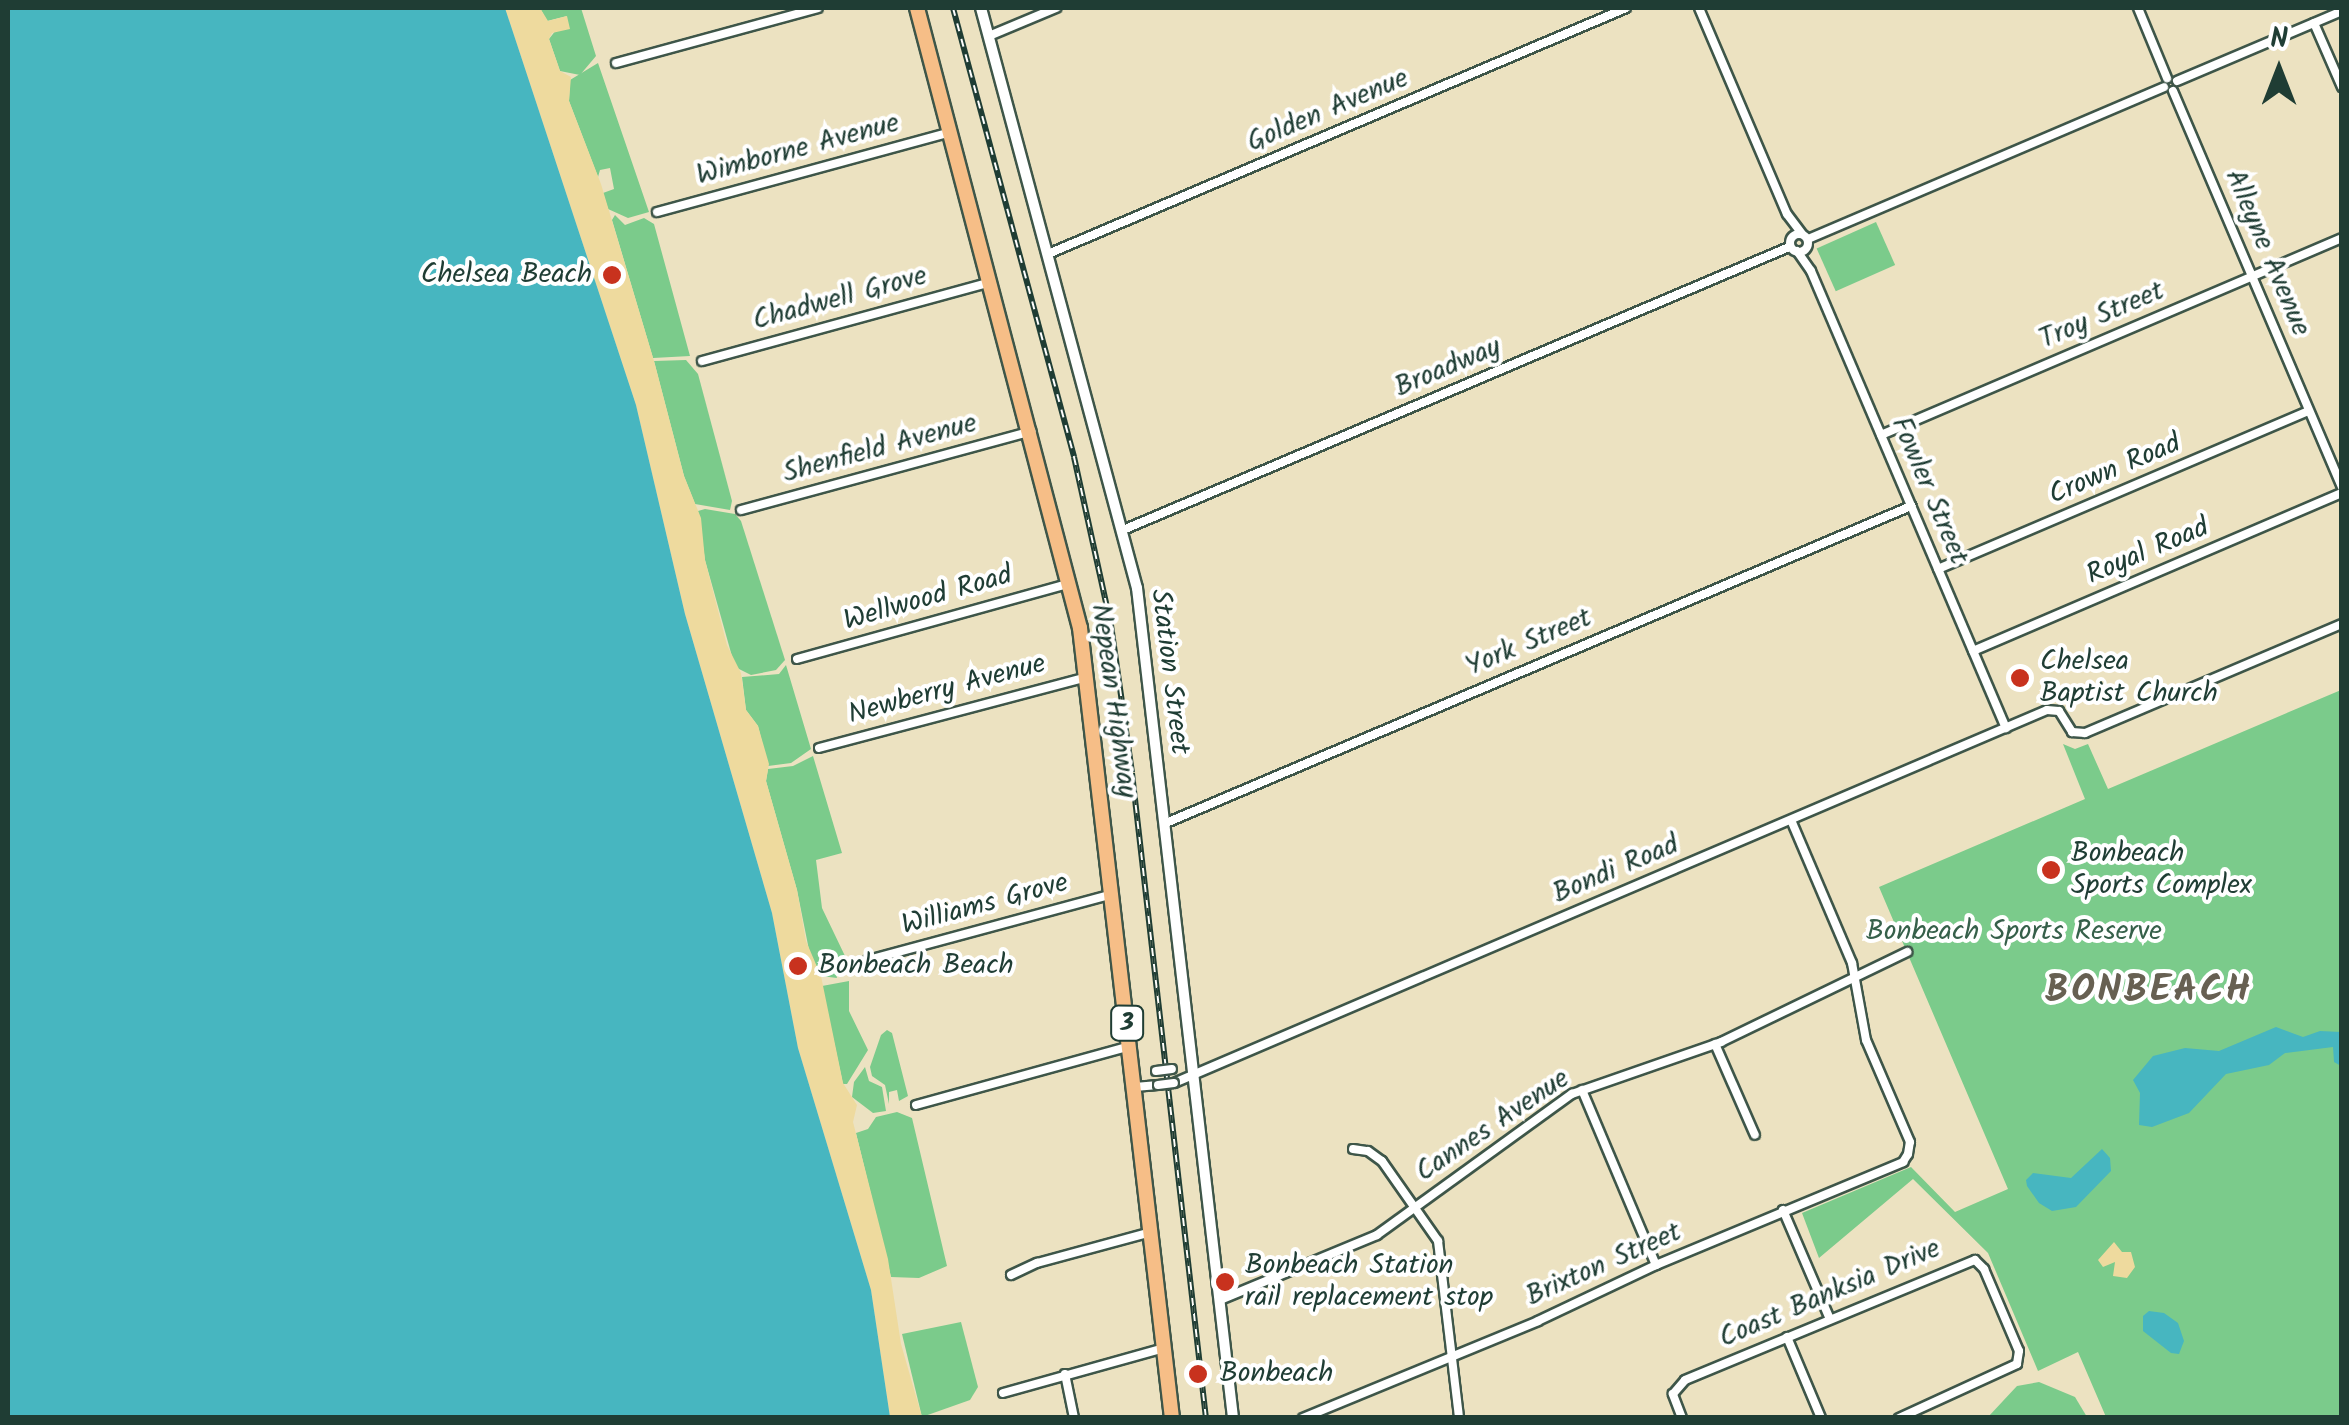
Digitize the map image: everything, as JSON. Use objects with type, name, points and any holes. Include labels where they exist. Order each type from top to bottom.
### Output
[{"type":"highway","name":"Nepean Highway","points":[[916,8],[1070,583],[1087,677],[1172,1418]]},
{"type":"street","points":[[616,63],[818,8]]},
{"type":"street","name":"Station Street","points":[[981,8],[1123,530],[1143,630],[1234,1418]]},
{"type":"street","points":[[989,36],[1056,8]]},
{"type":"street","name":"Golden Avenue","points":[[1048,254],[1626,8]]},
{"type":"street","name":"Fowler Street","points":[[1698,8],[2006,728]]},
{"type":"street","name":"Alleyne Avenue","points":[[2138,8],[2342,491]]},
{"type":"street","name":"Broadway","points":[[1123,530],[2342,11]]},
{"type":"street","points":[[2314,23],[2342,87]]},
{"type":"street","name":"Wimborne Avenue","points":[[657,212],[951,132]]},
{"type":"street","name":"Troy Street","points":[[1881,435],[2342,238]]},
{"type":"street","name":"Chadwell Grove","points":[[702,361],[991,282]]},
{"type":"street","name":"Crown Road","points":[[1938,570],[2309,411]]},
{"type":"street","name":"Shenfield Avenue","points":[[741,510],[1031,430]]},
{"type":"street","name":"Royal Road","points":[[1973,651],[2342,491]]},
{"type":"street","name":"York Street","points":[[1166,822],[1911,506]]},
{"type":"street","name":"Wellwood Road","points":[[797,659],[1070,583]]},
{"type":"street","name":"Bondi Road","points":[[1134,1080],[1158,1085],[1174,1083],[2006,728],[2056,710],[2075,734],[2342,624]]},
{"type":"street","name":"Newberry Avenue","points":[[819,748],[1087,677]]},
{"type":"street","points":[[1792,820],[1854,975]]},
{"type":"street","name":"Williams Grove","points":[[868,960],[1113,894]]},
{"type":"street","name":"Cannes Avenue","points":[[1220,1300],[1373,1237],[1582,1090],[1716,1044],[1907,952]]},
{"type":"street","name":"Brixton Street","points":[[1302,1418],[1902,1162],[1910,1142],[1866,1040],[1854,975]]},
{"type":"street","points":[[1716,1044],[1755,1135]]},
{"type":"street","points":[[916,1105],[1130,1046]]},
{"type":"street","points":[[1134,1080],[1172,1069],[1192,1073]]},
{"type":"street","points":[[1582,1090],[1656,1265]]},
{"type":"street","points":[[1352,1149],[1380,1159],[1439,1244],[1459,1418]]},
{"type":"street","points":[[1783,1210],[1830,1319]]},
{"type":"street","points":[[1011,1275],[1033,1264],[1151,1232]]},
{"type":"street","name":"Coast Banksia Drive","points":[[1682,1418],[1673,1397],[1679,1384],[1964,1261],[1981,1264],[2019,1352],[2017,1364],[1899,1418]]},
{"type":"street","points":[[1787,1337],[1821,1418]]},
{"type":"street","points":[[1003,1393],[1164,1348]]},
{"type":"street","points":[[1065,1374],[1074,1418]]},
{"type":"green space","points":[[540,8],[581,8],[596,56],[580,75],[560,71],[549,39],[567,16],[547,21]]},
{"type":"green space","points":[[598,63],[649,212],[628,218],[608,209],[603,193],[614,189],[610,168],[600,170],[598,177],[569,101],[570,80]]},
{"type":"green space","points":[[615,215],[625,225],[644,218],[654,224],[690,356],[653,358],[612,220]]},
{"type":"green space","points":[[1876,222],[1895,265],[1836,291],[1817,248]]},
{"type":"green space","points":[[686,360],[698,374],[732,501],[730,510],[695,504],[684,476],[654,361]]},
{"type":"green space","points":[[698,511],[735,514],[741,521],[785,660],[776,670],[751,675],[735,667],[705,560]]},
{"type":"green space","points":[[786,665],[811,749],[791,763],[768,766],[758,726],[746,710],[742,677],[779,674]]},
{"type":"green space","name":"Bonbeach Sports Reserve","points":[[2341,690],[2341,1417],[2106,1417],[2078,1352],[2038,1371],[1988,1253],[1913,1179],[1819,1258],[1802,1213],[1911,1167],[1955,1212],[2008,1189],[1879,887],[2085,799],[2063,744],[2075,749],[2088,744],[2108,789]]},
{"type":"green space","points":[[813,756],[842,853],[816,860],[822,908],[845,956],[834,966],[837,978],[821,976],[810,955],[797,890],[766,781],[768,769],[793,766]]},
{"type":"green space","points":[[849,981],[849,1011],[868,1050],[847,1084],[843,1084],[822,986]]},
{"type":"green space","points":[[887,1030],[892,1033],[908,1096],[899,1101],[897,1090],[889,1092],[889,1104],[885,1085],[872,1076],[870,1067],[881,1035]]},
{"type":"green space","points":[[865,1067],[869,1081],[882,1087],[886,1111],[873,1113],[852,1097],[854,1082]]},
{"type":"green space","points":[[897,1112],[912,1118],[947,1266],[919,1278],[891,1277],[856,1133],[868,1129],[876,1117]]},
{"type":"green space","points":[[961,1322],[978,1387],[970,1400],[922,1417],[902,1334]]},
{"type":"green space","points":[[2039,1382],[2075,1397],[2087,1417],[1988,1417],[2017,1386]]},
{"type":"sand","points":[[505,8],[540,8],[548,21],[567,16],[570,29],[552,33],[549,39],[560,71],[571,77],[569,101],[601,184],[684,476],[701,518],[705,560],[727,645],[741,673],[746,710],[758,726],[769,764],[766,781],[797,890],[806,941],[821,976],[843,1083],[857,1105],[853,1122],[888,1259],[901,1344],[922,1417],[890,1417],[871,1290],[798,1048],[772,913],[685,614],[636,405]]},
{"type":"sand","points":[[2114,1242],[2122,1252],[2131,1252],[2135,1267],[2127,1278],[2113,1276],[2115,1262],[2103,1267],[2098,1260]]},
{"type":"water","points":[[8,8],[505,8],[636,405],[685,614],[772,913],[798,1048],[871,1290],[890,1417],[8,1417]]},
{"type":"water","points":[[2276,1027],[2303,1037],[2320,1031],[2341,1032],[2341,1066],[2334,1062],[2333,1047],[2285,1053],[2269,1065],[2226,1074],[2189,1113],[2152,1127],[2139,1125],[2140,1093],[2133,1080],[2153,1056],[2185,1048],[2219,1051]]},
{"type":"water","points":[[2102,1149],[2110,1158],[2111,1171],[2076,1207],[2052,1211],[2039,1203],[2027,1186],[2026,1180],[2033,1173],[2071,1178]]},
{"type":"water","points":[[2149,1311],[2164,1313],[2178,1323],[2184,1341],[2179,1354],[2171,1353],[2143,1331],[2143,1316]]},
{"type":"railway","points":[[953,8],[1074,457],[1111,625],[1132,773],[1206,1418]]},
{"type":"place","name":"Chelsea Beach","points":[[612,275]]},
{"type":"place","name":"Chelsea Baptist Church","points":[[2020,678]]},
{"type":"place","name":"Bonbeach Sports Complex","points":[[2051,870]]},
{"type":"place","name":"Bonbeach Beach","points":[[798,966]]},
{"type":"place","name":"Bonbeach Station rail replacement stop","points":[[1225,1282]]},
{"type":"place","name":"Bonbeach","points":[[1198,1374]]},
{"type":"district","name":"BONBEACH","points":[[2149,992]]}]
